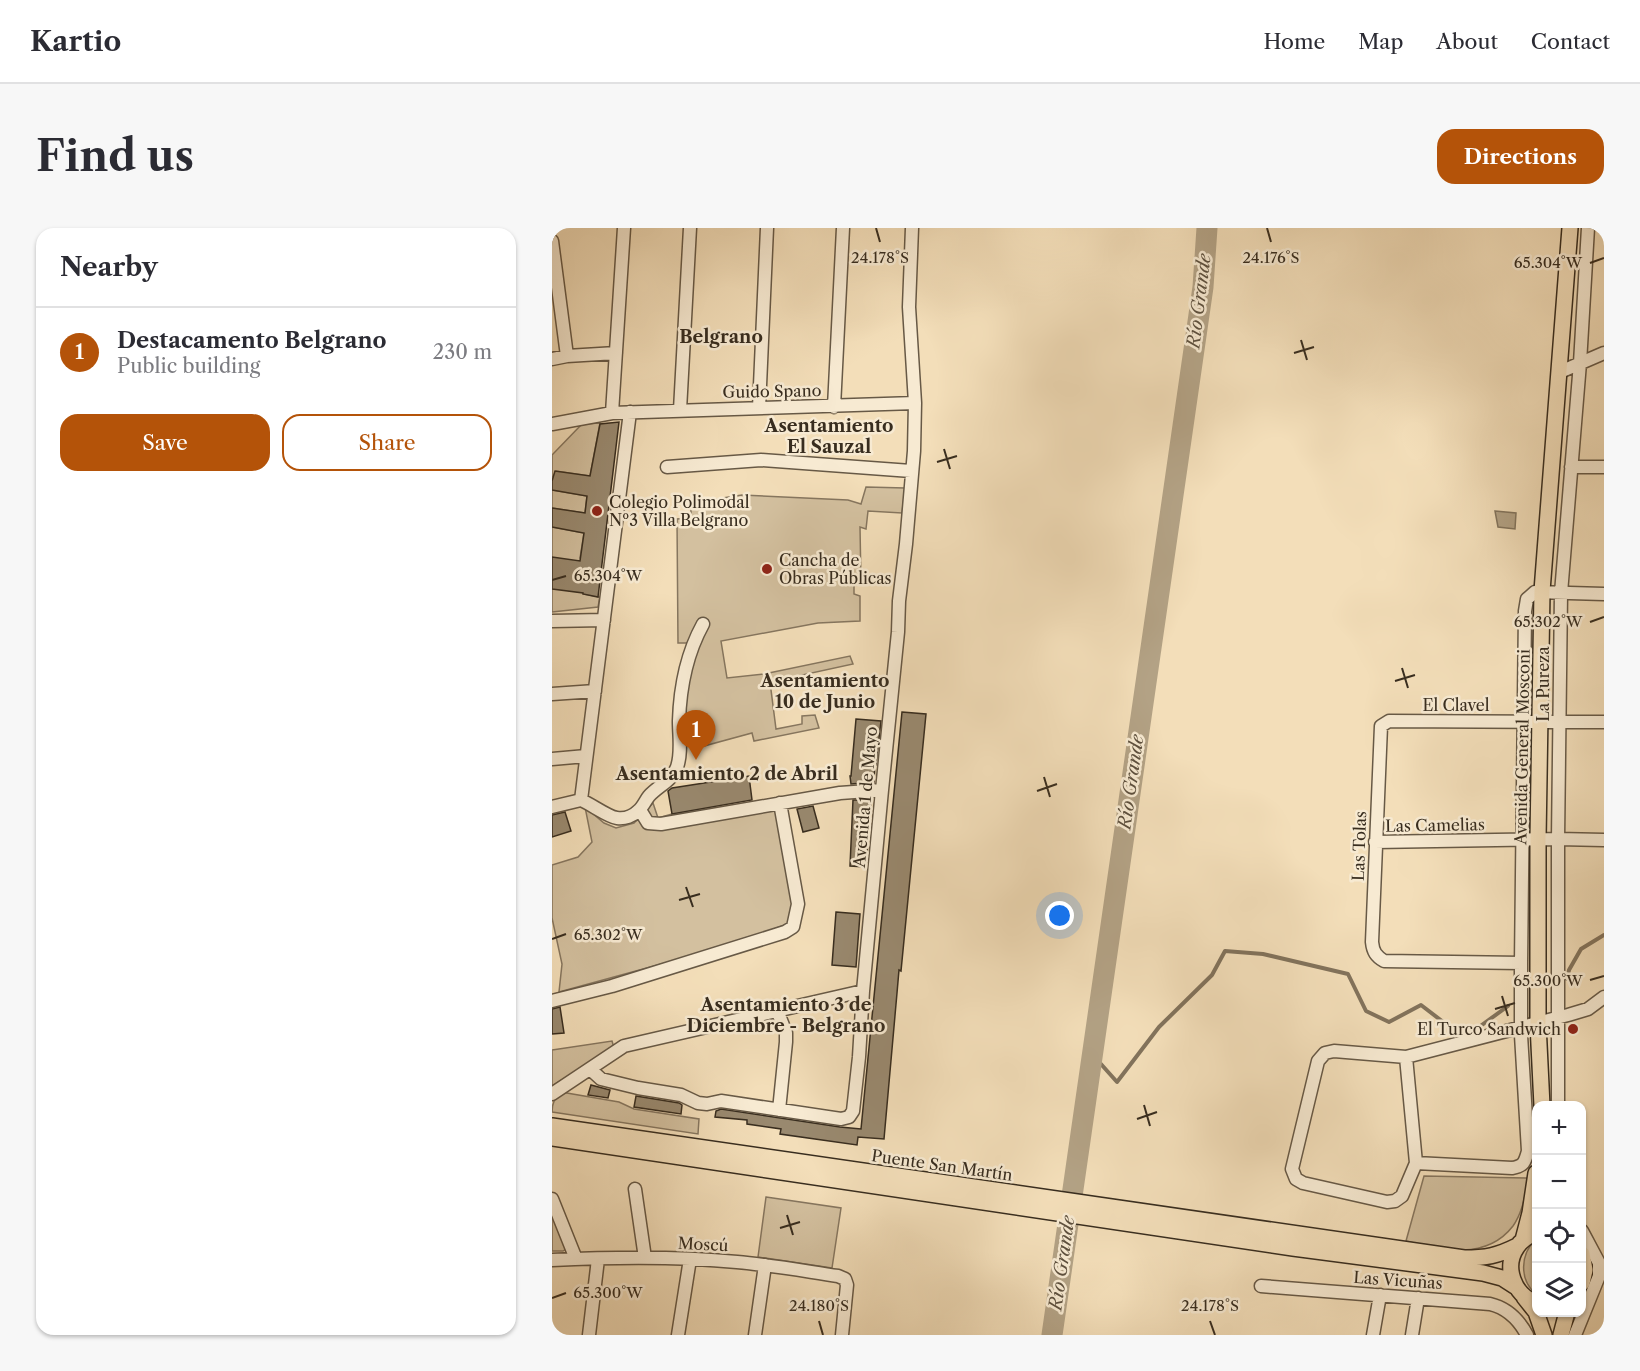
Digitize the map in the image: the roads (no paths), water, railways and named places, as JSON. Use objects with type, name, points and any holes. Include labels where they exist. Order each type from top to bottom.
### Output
[{"type":"main road","name":"Avenida General Mosconi","points":[[1541,1101],[1538,1024],[1538,839],[1542,591],[1570,228]]},
{"type":"main road","points":[[552,1126],[580,1136]]},
{"type":"main road","points":[[552,1138],[580,1136]]},
{"type":"main road","name":"Puente San Martín","points":[[580,1136],[1295,1241]]},
{"type":"main road","points":[[1532,1200],[1526,1239],[1512,1256],[1510,1267],[1519,1291],[1536,1312],[1544,1335]]},
{"type":"main road","points":[[1295,1241],[1464,1258],[1486,1258],[1506,1252],[1526,1239]]},
{"type":"main road","points":[[1295,1241],[1484,1273],[1502,1278],[1532,1300]]},
{"type":"main road","points":[[1561,1335],[1566,1317]]},
{"type":"street","points":[[612,413],[624,228]]},
{"type":"street","points":[[680,410],[690,228]]},
{"type":"street","points":[[759,408],[767,228]]},
{"type":"street","points":[[834,406],[843,228]]},
{"type":"street","name":"Avenida 1 de Mayo","points":[[779,1110],[841,1119],[849,1117],[853,1111],[914,451],[915,403],[909,307],[912,228]]},
{"type":"street","name":"La Pureza","points":[[1558,1101],[1561,593],[1580,363],[1588,228]]},
{"type":"street","points":[[552,241],[567,356]]},
{"type":"street","points":[[552,359],[616,353]]},
{"type":"street","points":[[1560,372],[1604,353]]},
{"type":"street","name":"Guido Spano","points":[[552,424],[612,413],[915,403]]},
{"type":"street","points":[[581,800],[630,412]]},
{"type":"street","points":[[667,467],[761,460],[911,471]]},
{"type":"street","points":[[1571,467],[1604,467]]},
{"type":"street","points":[[1416,1163],[1512,1168],[1520,1167],[1525,1161],[1528,1150],[1521,1028],[1521,963],[1525,611],[1527,599],[1534,592],[1604,594]]},
{"type":"street","points":[[552,621],[604,620]]},
{"type":"street","points":[[552,807],[581,800],[610,817],[620,819],[629,817],[640,810],[648,797],[672,776],[679,761],[683,683],[694,640],[703,624]]},
{"type":"street","points":[[552,694],[595,691]]},
{"type":"street","name":"El Clavel","points":[[1381,726],[1389,721],[1604,722]]},
{"type":"street","name":"Las Tolas","points":[[1381,726],[1375,842],[1373,949],[1377,957],[1384,962],[1521,963]]},
{"type":"street","points":[[552,759],[586,756]]},
{"type":"street","points":[[640,810],[648,823],[661,824],[840,793],[882,790]]},
{"type":"street","points":[[552,1001],[612,986],[711,956],[785,932],[793,927],[798,904],[780,803]]},
{"type":"street","name":"Las Camelias","points":[[1375,842],[1604,840]]},
{"type":"street","points":[[552,1094],[624,1046],[863,991]]},
{"type":"street","points":[[1406,1057],[1416,1163],[1402,1196],[1395,1201],[1387,1202],[1303,1183],[1296,1179],[1292,1169],[1318,1060],[1325,1053],[1334,1051],[1406,1057],[1588,1009],[1604,997]]},
{"type":"street","points":[[590,1069],[601,1079],[681,1095],[698,1103],[707,1104],[720,1101],[779,1110],[786,1033],[777,1010]]},
{"type":"street","points":[[635,1189],[645,1258]]},
{"type":"street","points":[[552,1199],[576,1259]]},
{"type":"street","points":[[1575,1335],[1601,1269],[1586,1240]]},
{"type":"street","points":[[589,1335],[598,1259]]},
{"type":"street","points":[[678,1335],[690,1259]]},
{"type":"street","name":"Moscú","points":[[552,1260],[690,1259],[765,1265],[838,1276],[844,1279],[847,1285],[842,1335]]},
{"type":"street","points":[[1586,1259],[1601,1269]]},
{"type":"street","points":[[755,1335],[765,1265]]},
{"type":"street","points":[[1586,1280],[1601,1269]]},
{"type":"street","name":"Las Vicuñas","points":[[1261,1286],[1490,1304],[1501,1306],[1509,1312],[1525,1331]]},
{"type":"street","points":[[1373,1335],[1380,1295]]},
{"type":"street","points":[[1412,1335],[1418,1298]]},
{"type":"waterway","name":"Río Grande","points":[[1052,1335],[1203,287],[1207,228]]},
{"type":"waterway","points":[[1567,979],[1569,970],[1581,949],[1604,935]]},
{"type":"waterway","points":[[1092,1054],[1117,1082],[1159,1027],[1212,975],[1225,951],[1263,954],[1348,974],[1366,1011],[1389,1022],[1421,1005],[1464,1038],[1508,1006]]},
{"type":"place","name":"Colegio Polimodal Nº3 Villa Belgrano","points":[[597,511]]},
{"type":"place","name":"Cancha de Obras Públicas","points":[[767,569]]},
{"type":"place","name":"Destacamento Belgrano","points":[[696,760]]},
{"type":"place","name":"El Turco Sandwich","points":[[1573,1029]]},
{"type":"district","name":"Belgrano","points":[[721,337]]},
{"type":"district","name":"Asentamiento El Sauzal","points":[[829,436]]},
{"type":"district","name":"Asentamiento 10 de Junio","points":[[825,691]]},
{"type":"district","name":"Asentamiento 2 de Abril","points":[[727,774]]},
{"type":"district","name":"Asentamiento 3 de Diciembre - Belgrano","points":[[786,1015]]}]
